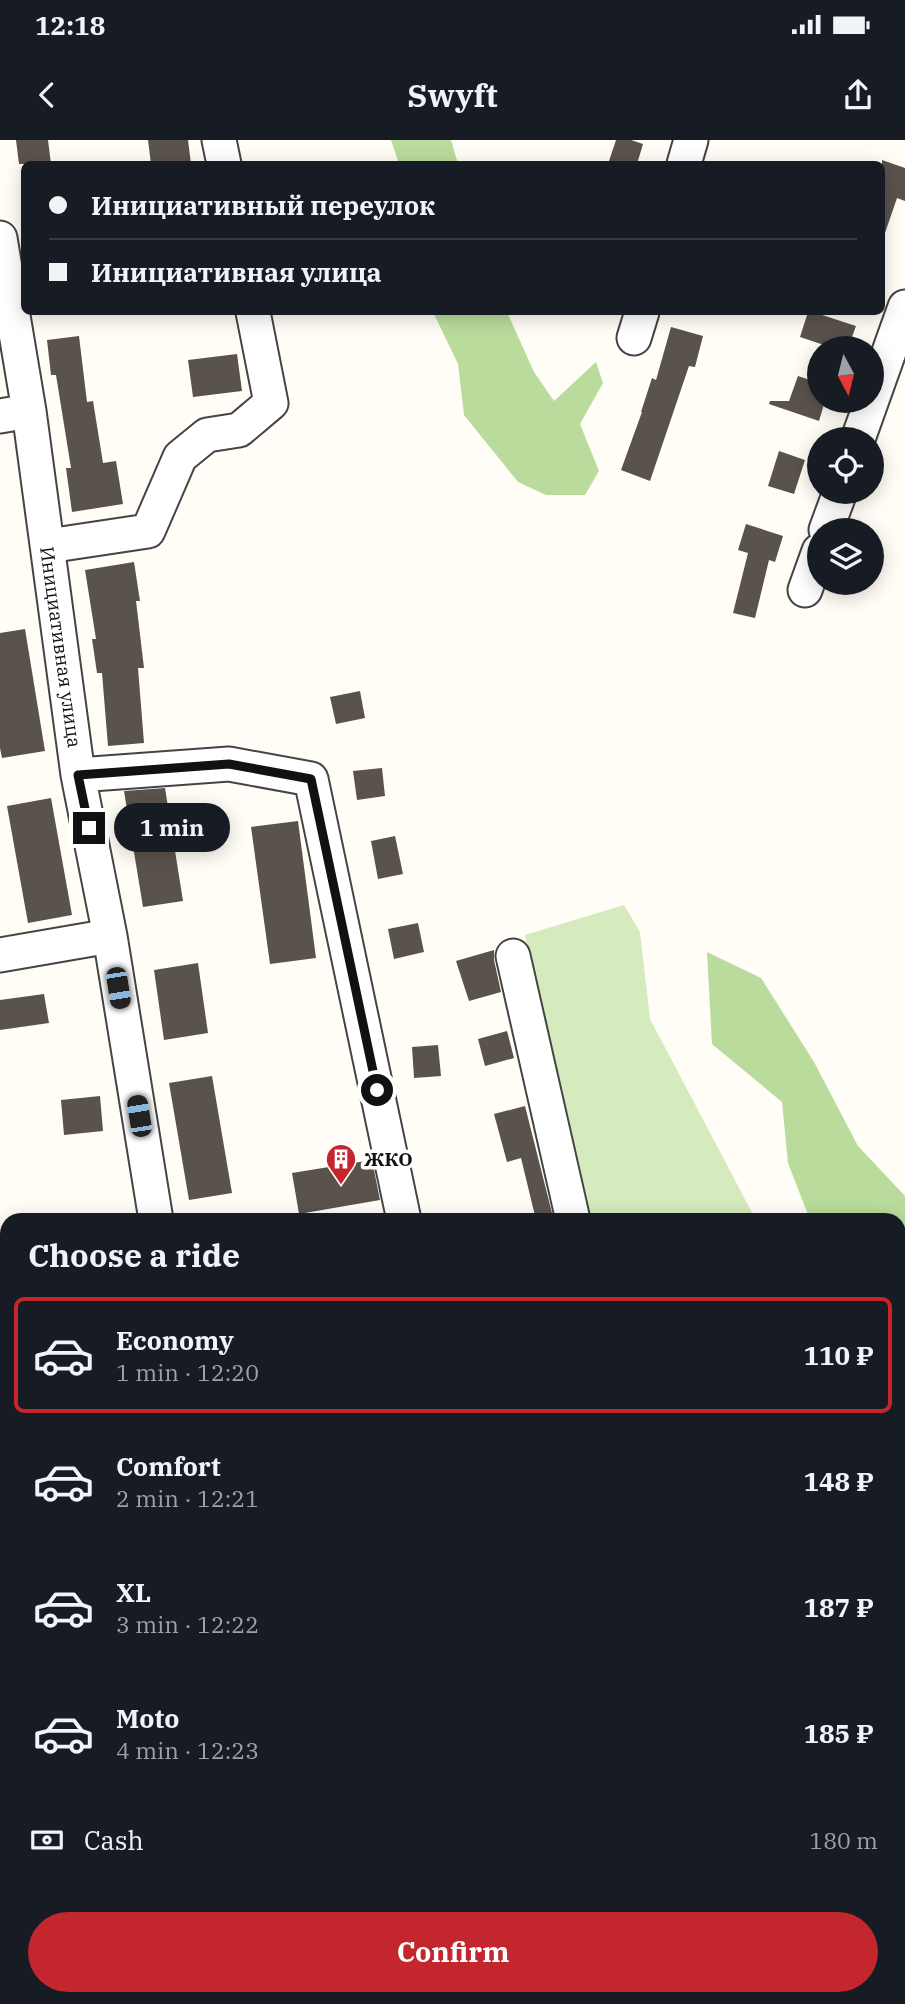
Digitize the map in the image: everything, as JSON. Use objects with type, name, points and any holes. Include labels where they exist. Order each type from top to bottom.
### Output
[{"type":"street","points":[[219,140],[222,161]]},
{"type":"street","points":[[685,161],[691,140]]},
{"type":"street","name":"Инициативная улица","points":[[0,238],[15,414],[48,546],[78,775],[110,936],[155,1213]]},
{"type":"street","points":[[862,427],[905,307]]},
{"type":"street","points":[[48,546],[148,531],[180,457],[206,435],[239,430],[271,403],[254,315]]},
{"type":"street","points":[[805,590],[807,584]]},
{"type":"street","points":[[78,775],[229,764],[311,779],[403,1213]]},
{"type":"street","points":[[0,954],[110,936]]},
{"type":"street","points":[[513,956],[571,1213]]},
{"type":"green space","points":[[391,140],[451,140],[457,161],[398,161]]},
{"type":"green space","points":[[434,315],[508,315],[534,372],[554,401],[596,362],[603,383],[580,424],[599,471],[585,495],[546,495],[518,482],[464,415],[458,364]]},
{"type":"green space","points":[[624,905],[640,932],[650,1019],[752,1213],[585,1213],[545,1037],[525,935]]},
{"type":"green space","points":[[707,952],[761,978],[814,1062],[858,1146],[905,1196],[905,1213],[807,1213],[788,1163],[782,1102],[712,1044]]},
{"type":"building","points":[[16,140],[48,140],[51,161],[21,161],[19,164]]},
{"type":"building","points":[[148,140],[188,140],[191,161],[151,161]]},
{"type":"building","points":[[616,140],[631,140],[643,144],[638,161],[609,161]]},
{"type":"building","points":[[885,161],[905,168],[905,201],[897,198],[885,233]]},
{"type":"building","points":[[807,315],[822,315],[856,326],[852,336],[807,336],[807,339],[800,337]]},
{"type":"building","points":[[671,327],[703,336],[695,367],[689,366],[650,481],[621,470],[652,378],[656,380]]},
{"type":"building","points":[[79,336],[87,402],[93,401],[103,463],[116,461],[123,504],[72,512],[66,468],[71,468],[56,375],[51,375],[47,340]]},
{"type":"building","points":[[237,354],[242,391],[193,397],[188,360]]},
{"type":"building","points":[[798,376],[807,379],[807,413],[821,413],[819,421],[769,404],[770,401],[789,401]]},
{"type":"building","points":[[779,451],[805,460],[794,494],[768,486]]},
{"type":"building","points":[[746,524],[783,536],[775,562],[769,560],[755,618],[733,613],[748,553],[738,550]]},
{"type":"building","points":[[134,562],[140,601],[136,601],[144,668],[138,668],[144,743],[108,746],[102,673],[97,673],[92,639],[96,639],[85,570]]},
{"type":"building","points":[[25,629],[45,751],[2,758],[0,633]]},
{"type":"building","points":[[360,691],[365,718],[336,724],[330,697]]},
{"type":"building","points":[[382,768],[385,796],[357,800],[353,771]]},
{"type":"building","points":[[165,788],[183,901],[143,907],[124,791]]},
{"type":"building","points":[[51,798],[72,915],[28,923],[7,806]]},
{"type":"building","points":[[298,821],[316,958],[270,964],[251,827]]},
{"type":"building","points":[[395,836],[403,874],[378,879],[371,841]]},
{"type":"building","points":[[418,923],[424,952],[394,959],[388,929]]},
{"type":"building","points":[[494,950],[501,992],[469,1001],[456,961]]},
{"type":"building","points":[[198,963],[208,1033],[164,1040],[154,970]]},
{"type":"building","points":[[44,994],[49,1023],[0,1030],[0,1000]]},
{"type":"building","points":[[507,1031],[514,1058],[485,1066],[478,1039]]},
{"type":"building","points":[[438,1045],[441,1076],[414,1078],[412,1047]]},
{"type":"building","points":[[212,1076],[232,1193],[189,1200],[169,1083]]},
{"type":"building","points":[[100,1096],[103,1131],[64,1135],[61,1100]]},
{"type":"building","points":[[525,1106],[552,1213],[534,1213],[521,1158],[507,1162],[494,1114]]},
{"type":"building","name":"ЖКО","points":[[372,1160],[380,1200],[299,1213],[292,1173]]},
{"type":"place","name":"ЖКО","points":[[341,1186]]},
{"type":"route","points":[[89,828],[78,775],[229,764],[311,779],[377,1090]]}]
